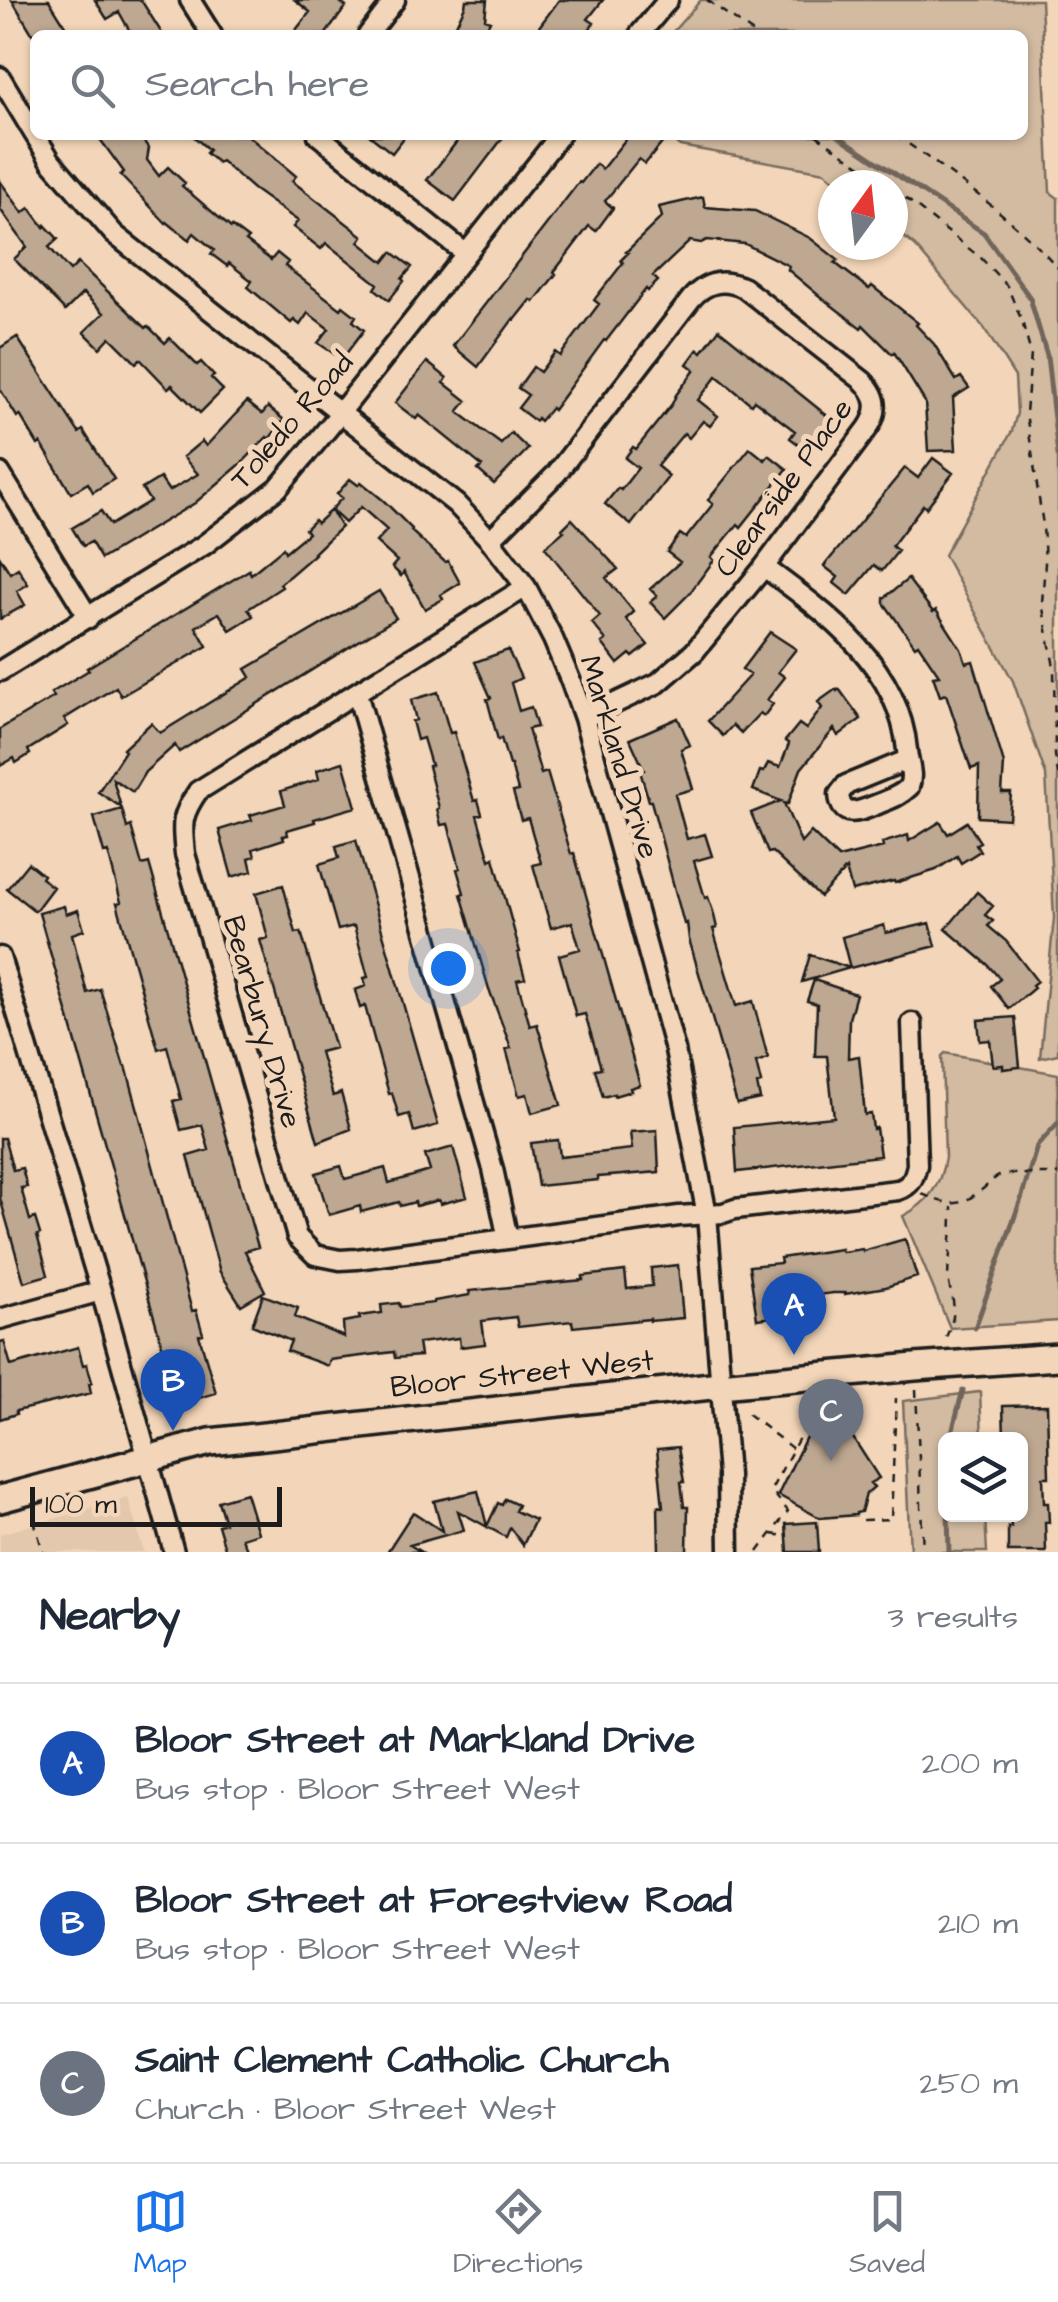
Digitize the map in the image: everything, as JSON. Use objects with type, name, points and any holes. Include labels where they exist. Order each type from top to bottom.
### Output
[{"type":"main road","name":"Bloor Street West","points":[[0,1499],[210,1442],[720,1385],[1058,1357]]},
{"type":"street","points":[[190,0],[209,30]]},
{"type":"street","points":[[372,30],[395,0]]},
{"type":"street","points":[[644,30],[668,0]]},
{"type":"street","name":"Markland Drive","points":[[0,76],[30,127]]},
{"type":"street","name":"Markland Drive","points":[[38,140],[51,161],[114,234],[456,504],[526,587],[553,639],[584,718],[675,1050],[707,1215],[728,1475],[730,1552]]},
{"type":"street","points":[[324,140],[466,253]]},
{"type":"street","name":"Toledo Road","points":[[0,671],[204,545],[278,488],[556,140]]},
{"type":"street","name":"Clearside Place","points":[[490,540],[556,474],[691,299],[707,285],[723,282],[744,288],[871,389],[877,403],[868,428],[764,567],[694,652],[667,677],[584,718]]},
{"type":"street","points":[[0,474],[89,618]]},
{"type":"street","points":[[764,567],[845,632],[875,665],[897,708],[908,760]]},
{"type":"street","name":"Bearbury Drive","points":[[526,587],[198,791],[182,819],[185,854],[297,1237],[316,1255],[340,1260],[735,1209],[884,1194],[907,1187]]},
{"type":"street","points":[[357,694],[493,1169],[508,1239]]},
{"type":"street","points":[[0,957],[101,1291],[174,1552]]},
{"type":"street","points":[[907,1187],[917,1165],[912,1023]]},
{"type":"street","points":[[0,1320],[101,1291]]},
{"type":"path","points":[[708,0],[749,30]]},
{"type":"path","points":[[823,140],[867,170]]},
{"type":"path","points":[[903,140],[952,175],[1040,248],[1058,268]]},
{"type":"path","points":[[908,200],[982,259],[1007,286],[1031,354],[1026,413],[1043,524],[1046,563],[1042,603],[1054,667],[1058,775]]},
{"type":"path","points":[[907,1187],[951,1204],[968,1201],[996,1176],[1058,1174]]},
{"type":"path","points":[[946,1337],[956,1318],[948,1266],[952,1252],[951,1204]]},
{"type":"path","points":[[915,1367],[923,1552]]},
{"type":"path","points":[[864,1520],[892,1519],[896,1398]]},
{"type":"path","points":[[758,1552],[788,1511],[771,1490],[816,1406]]},
{"type":"path","points":[[748,1414],[794,1449]]},
{"type":"path","points":[[34,1520],[43,1552]]},
{"type":"path","points":[[771,1534],[784,1536]]},
{"type":"shaded area","points":[[701,0],[1041,0],[1050,192],[1058,198],[1058,1054],[1040,1058],[1054,918],[1046,775],[1013,681],[944,555],[1012,431],[1017,413],[1015,377],[984,328],[908,240],[908,170],[818,171],[680,146],[672,140],[1028,140],[1028,30],[674,30]]},
{"type":"shaded area","points":[[945,1053],[1058,1074],[1058,1321],[950,1328],[903,1216],[932,1192],[943,1167]]},
{"type":"shaded area","points":[[980,1392],[982,1432],[938,1432],[938,1522],[985,1522],[987,1552],[910,1552],[903,1401]]},
{"type":"shaded area","points":[[128,1498],[144,1552],[0,1552],[0,1534]]},
{"type":"building","points":[[12,0],[49,0],[68,30],[30,30]]},
{"type":"building","points":[[95,0],[141,0],[160,30],[129,30],[119,12],[107,19]]},
{"type":"building","points":[[295,0],[338,0],[346,7],[329,30],[296,30],[310,12]]},
{"type":"building","points":[[466,0],[487,0],[485,19],[490,21],[486,30],[461,30],[456,25]]},
{"type":"building","points":[[559,0],[603,0],[588,19],[594,23],[589,30],[537,30]]},
{"type":"building","points":[[101,140],[142,140],[149,148],[147,160],[159,176],[168,167],[185,183],[182,186],[246,241],[271,260],[277,253],[288,262],[285,266],[356,316],[353,321],[364,330],[342,359],[318,343],[329,329],[308,313],[300,325],[294,320],[291,323],[248,287],[252,281],[211,254],[214,250],[194,233],[189,240],[166,223],[120,175],[124,172]]},
{"type":"building","points":[[198,140],[253,140],[296,176],[292,181],[363,236],[359,242],[384,262],[392,252],[412,267],[404,281],[389,300],[375,289],[378,284],[326,243],[321,249],[293,227],[298,221],[221,161],[218,163],[206,153],[209,150]]},
{"type":"building","points":[[375,140],[402,140],[392,153]]},
{"type":"building","points":[[458,140],[501,140],[455,201],[427,180]]},
{"type":"building","points":[[625,140],[663,142],[645,164],[637,161],[605,201],[613,208],[596,231],[589,226],[534,302],[531,300],[513,319],[478,367],[453,346],[579,182],[596,164],[602,169]]},
{"type":"building","points":[[0,181],[23,213],[30,208],[58,239],[49,247],[70,271],[78,263],[146,328],[165,343],[170,338],[214,376],[211,378],[223,390],[200,413],[172,385],[168,388],[140,359],[136,363],[110,337],[100,348],[84,332],[104,313],[83,293],[65,311],[14,259],[27,247],[0,209]]},
{"type":"building","points":[[703,197],[705,207],[755,211],[810,238],[818,244],[818,260],[838,260],[835,263],[869,289],[872,286],[918,323],[956,380],[961,377],[969,388],[953,398],[956,450],[928,451],[925,402],[894,352],[863,325],[861,328],[817,294],[787,269],[789,266],[745,244],[707,240],[690,241],[653,276],[658,281],[646,289],[604,340],[553,410],[535,421],[518,408],[528,395],[518,388],[533,367],[540,372],[555,352],[560,356],[599,304],[594,300],[623,263],[626,252],[662,217],[659,207]]},
{"type":"building","points":[[719,329],[830,418],[809,452],[790,438],[795,431],[754,400],[751,404],[717,376],[698,400],[718,416],[710,426],[703,421],[689,438],[684,433],[657,466],[669,476],[631,525],[605,504],[638,468],[625,458],[672,404],[695,370],[687,364]]},
{"type":"building","points":[[17,337],[114,479],[93,492],[88,483],[71,493],[41,443],[38,445],[0,389],[0,348]]},
{"type":"building","points":[[427,362],[447,378],[444,383],[467,401],[458,412],[501,444],[511,433],[528,449],[494,484],[478,470],[482,466],[419,415],[416,419],[395,403]]},
{"type":"building","points":[[247,402],[262,414],[268,407],[284,420],[243,462],[195,503],[101,559],[91,542],[83,546],[72,528],[101,511],[110,525],[150,501],[142,489],[160,478],[169,491],[198,474],[183,457],[202,441],[206,446]]},
{"type":"building","points":[[750,448],[765,460],[769,455],[787,469],[741,527],[738,524],[711,557],[714,560],[689,594],[665,618],[650,602],[657,596],[650,589],[680,562],[667,552],[680,534],[686,538],[713,504],[708,500]]},
{"type":"building","points":[[933,458],[953,473],[892,546],[898,551],[882,571],[874,565],[849,595],[834,583],[838,577],[824,566],[905,468],[918,478]]},
{"type":"building","points":[[350,479],[358,485],[361,482],[384,501],[411,531],[448,561],[460,583],[441,595],[443,599],[425,609],[404,572],[401,576],[392,567],[397,561],[376,542],[387,530],[361,507],[345,523],[331,510],[342,498],[337,494]]},
{"type":"building","points":[[331,510],[341,527],[280,584],[282,587],[248,609],[253,616],[230,630],[219,613],[196,627],[207,646],[121,696],[116,687],[64,719],[68,725],[28,750],[30,754],[16,763],[14,758],[0,766],[0,729],[54,697],[51,693],[87,668],[249,570],[251,574],[283,548],[285,552],[308,533],[305,529],[314,520],[317,523]]},
{"type":"building","points":[[572,519],[618,569],[606,578],[634,612],[626,619],[648,645],[618,664],[592,623],[600,616],[545,547]]},
{"type":"building","points":[[0,557],[10,573],[18,568],[28,584],[17,591],[25,605],[0,619]]},
{"type":"building","points":[[908,579],[933,612],[936,610],[966,663],[973,661],[1004,764],[1002,793],[1011,793],[1009,819],[978,817],[979,766],[971,769],[946,694],[940,696],[933,676],[939,675],[884,603],[884,598]]},
{"type":"building","points":[[379,591],[396,618],[179,752],[175,745],[145,772],[133,792],[113,779],[121,807],[98,792],[123,749],[151,723],[160,733],[251,677],[246,669]]},
{"type":"building","points":[[770,632],[796,649],[778,672],[785,677],[767,700],[773,704],[741,733],[733,725],[723,736],[708,721],[750,675],[742,669]]},
{"type":"building","points":[[508,650],[521,678],[511,683],[519,711],[531,707],[537,727],[528,729],[541,774],[547,772],[571,854],[574,853],[640,1085],[614,1096],[603,1097],[595,1069],[601,1068],[585,1014],[576,1016],[559,955],[580,949],[572,922],[551,928],[533,865],[541,863],[528,818],[521,820],[511,765],[501,738],[498,740],[487,699],[491,698],[475,662]]},
{"type":"building","points":[[836,689],[861,719],[838,736],[834,729],[801,769],[788,804],[784,803],[801,843],[811,832],[838,858],[883,847],[882,843],[908,835],[909,841],[940,822],[948,834],[967,822],[980,842],[976,844],[980,851],[961,863],[957,856],[936,870],[852,891],[846,869],[820,897],[772,852],[768,853],[751,813],[781,801],[753,790],[760,771],[764,772],[768,763],[780,767],[789,744],[785,741],[799,724],[806,729],[822,708],[818,702]]},
{"type":"building","points":[[438,692],[474,801],[478,800],[482,814],[477,815],[490,860],[494,858],[520,952],[525,978],[517,980],[530,1026],[537,1024],[561,1105],[532,1113],[527,1094],[519,1096],[506,1049],[511,1048],[461,894],[464,893],[457,869],[460,868],[448,824],[441,825],[428,766],[431,765],[423,738],[417,740],[412,721],[416,720],[411,700]]},
{"type":"building","points":[[678,718],[690,745],[681,749],[693,789],[675,794],[687,839],[705,834],[712,856],[694,861],[713,911],[717,928],[713,929],[736,1006],[753,1001],[768,1058],[756,1062],[760,1099],[737,1104],[640,771],[644,770],[630,739]]},
{"type":"building","points":[[343,762],[356,807],[287,830],[284,839],[253,849],[255,856],[249,858],[252,871],[232,877],[219,830],[252,820],[250,815],[285,805],[281,791],[319,779],[317,770]]},
{"type":"building","points":[[122,809],[142,865],[149,863],[258,1247],[245,1251],[265,1291],[241,1305],[220,1272],[188,1156],[209,1150],[202,1125],[181,1130],[173,1101],[181,1099],[167,1046],[158,1049],[117,903],[121,902],[108,852],[104,853],[94,817]]},
{"type":"building","points":[[356,840],[438,1125],[414,1132],[409,1114],[399,1117],[365,1006],[360,1008],[355,990],[366,986],[364,978],[368,977],[354,926],[338,930],[319,864],[339,858],[336,846]]},
{"type":"building","points":[[28,863],[53,887],[35,911],[7,889]]},
{"type":"building","points":[[283,885],[335,1048],[320,1052],[333,1096],[341,1093],[351,1129],[318,1142],[260,940],[268,938],[256,893]]},
{"type":"building","points":[[977,892],[993,906],[985,915],[993,921],[988,926],[1006,941],[1037,981],[1009,1009],[991,986],[1000,979],[946,929]]},
{"type":"building","points":[[64,906],[66,914],[78,910],[84,930],[72,934],[87,993],[100,989],[126,1066],[192,1311],[196,1310],[203,1334],[199,1335],[216,1393],[182,1403],[166,1359],[39,913]]},
{"type":"building","points":[[930,923],[936,946],[850,968],[842,937],[884,925],[886,933]]},
{"type":"building","points":[[810,955],[850,968],[802,982]]},
{"type":"building","points":[[814,980],[856,994],[849,1019],[848,1058],[859,1056],[865,1115],[871,1114],[880,1156],[737,1172],[734,1127],[834,1117],[827,1056],[815,1056],[817,1004],[807,1001]]},
{"type":"building","points":[[1015,1017],[1020,1067],[993,1066],[990,1040],[980,1041],[978,1020]]},
{"type":"building","points":[[657,1130],[659,1172],[538,1186],[531,1143],[558,1140],[560,1157],[632,1149],[630,1132]]},
{"type":"building","points":[[0,1138],[4,1138],[13,1170],[22,1168],[27,1187],[21,1188],[30,1220],[35,1218],[40,1234],[37,1235],[48,1275],[24,1282],[0,1198]]},
{"type":"building","points":[[453,1147],[467,1197],[416,1206],[415,1202],[400,1206],[399,1202],[361,1212],[360,1206],[329,1215],[316,1173],[341,1166],[345,1179],[385,1168],[389,1183],[430,1171],[425,1155]]},
{"type":"building","points":[[905,1239],[917,1277],[845,1294],[780,1300],[781,1316],[757,1319],[749,1266],[841,1249],[863,1251]]},
{"type":"building","points":[[678,1265],[683,1318],[573,1327],[572,1321],[518,1327],[516,1317],[482,1321],[485,1344],[460,1347],[459,1338],[418,1343],[420,1356],[395,1358],[394,1352],[330,1360],[328,1366],[287,1351],[291,1341],[252,1325],[263,1295],[298,1308],[295,1317],[344,1337],[343,1322],[382,1313],[381,1305],[434,1303],[470,1295],[469,1291],[583,1280],[583,1276],[625,1271],[627,1289],[652,1286],[651,1268]]},
{"type":"building","points":[[4,1341],[11,1366],[78,1347],[83,1365],[87,1364],[91,1393],[16,1411],[0,1419],[0,1342]]},
{"type":"building","points":[[1047,1405],[1049,1477],[1043,1477],[1049,1522],[1045,1522],[1046,1552],[1008,1552],[1011,1522],[1028,1522],[1028,1432],[1004,1432],[1003,1406]]},
{"type":"building","points":[[850,1433],[879,1478],[870,1483],[874,1487],[866,1494],[861,1512],[820,1518],[778,1495],[807,1435],[836,1444]]},
{"type":"building","points":[[678,1447],[684,1507],[688,1507],[687,1552],[659,1552],[658,1506],[663,1507],[657,1449]]},
{"type":"building","points":[[478,1491],[487,1526],[498,1503],[502,1505],[505,1499],[518,1505],[515,1511],[535,1520],[523,1545],[510,1528],[506,1537],[458,1511],[464,1530],[410,1545],[421,1552],[387,1552],[413,1512],[442,1531],[434,1501]]},
{"type":"building","points":[[246,1493],[258,1533],[242,1538],[248,1552],[226,1552],[218,1525],[225,1523],[218,1501]]},
{"type":"building","points":[[817,1522],[819,1552],[788,1552],[786,1524]]},
{"type":"waterway","points":[[844,140],[984,233],[1030,298],[1047,356],[1058,455]]},
{"type":"waterway","points":[[975,1328],[1037,1146],[1058,1123]]},
{"type":"waterway","points":[[952,1432],[963,1390]]},
{"type":"waterway","points":[[948,1522],[949,1552]]},
{"type":"place","name":"Bloor Street at Markland Drive","points":[[794,1355]]},
{"type":"place","name":"Bloor Street at Forestview Road","points":[[173,1431]]},
{"type":"place","name":"Saint Clement Catholic Church","points":[[831,1461]]}]
